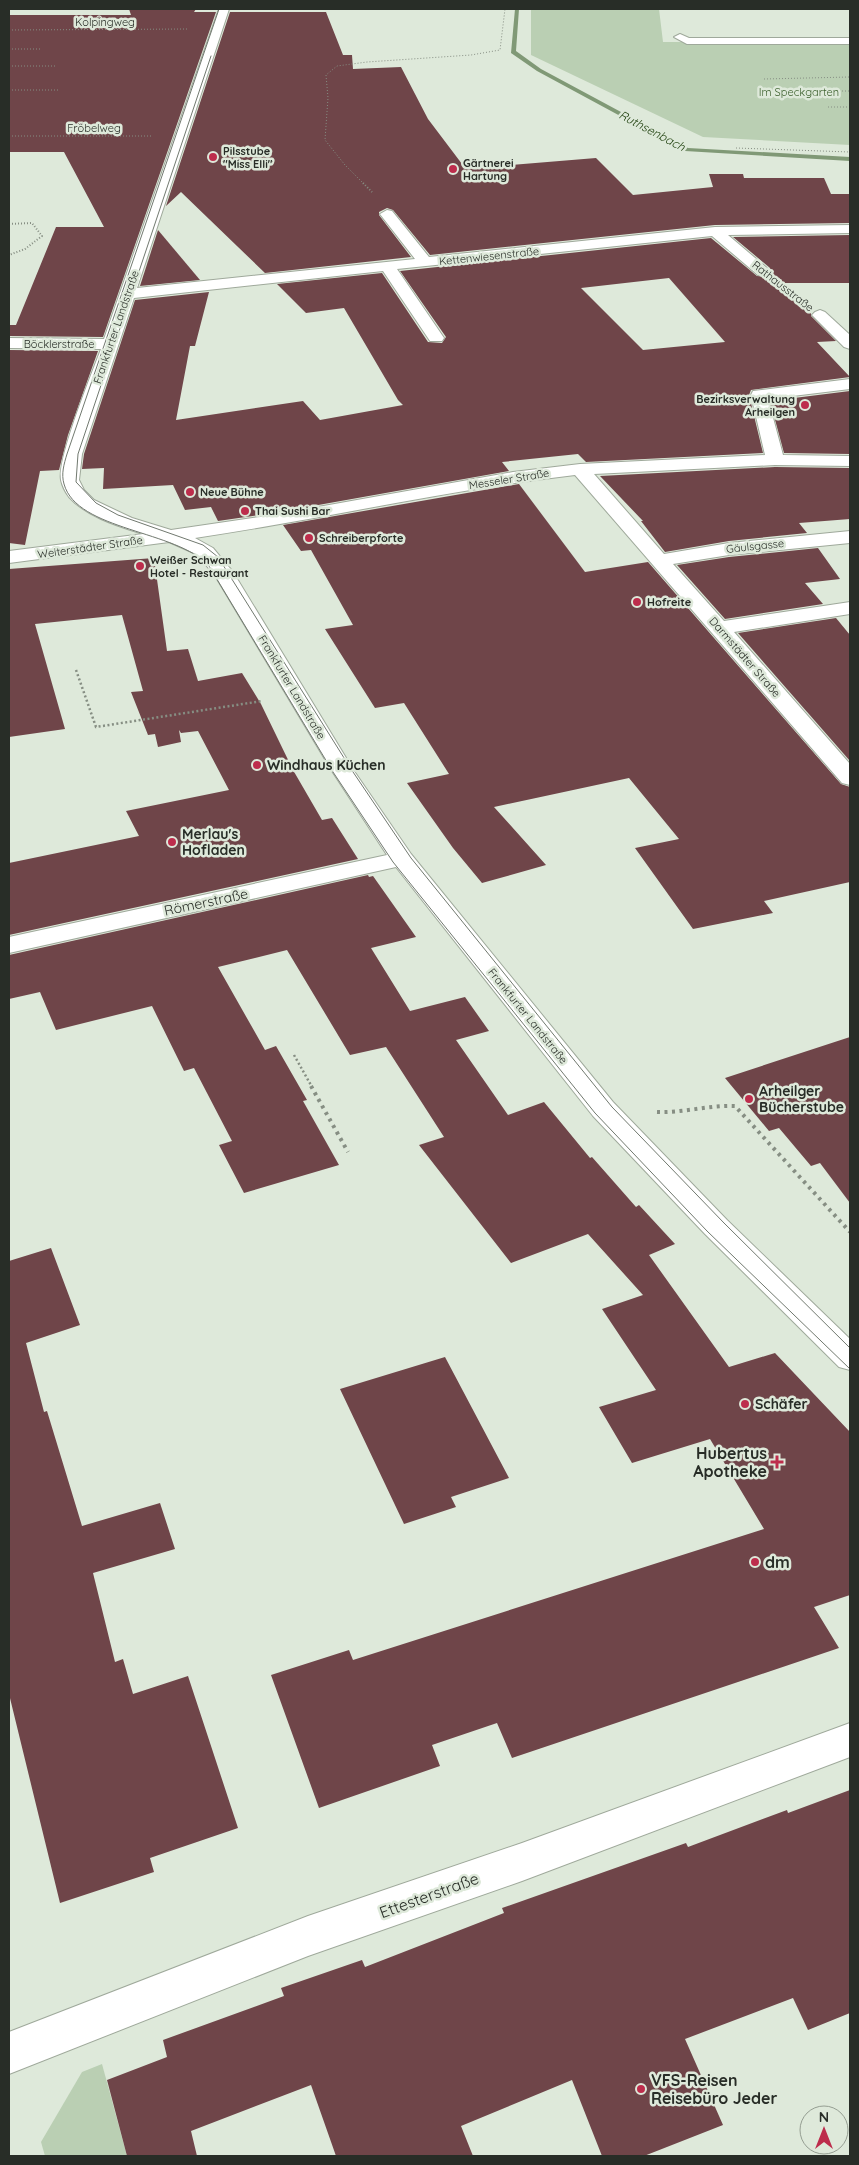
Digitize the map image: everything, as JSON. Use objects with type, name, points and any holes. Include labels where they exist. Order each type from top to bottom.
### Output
[{"type":"street","name":"Frankfurter Landstraße","points":[[224,9],[73,454],[70,482],[78,495],[112,518],[171,536],[199,548],[212,559],[222,572],[343,770],[402,859],[603,1110],[716,1227],[850,1358]]},
{"type":"street","points":[[680,37],[687,41],[850,41]]},
{"type":"street","points":[[387,214],[426,263]]},
{"type":"street","name":"Kettenwiesenstraße","points":[[127,294],[715,231],[850,229]]},
{"type":"street","name":"Rathausstraße","points":[[715,231],[763,272]]},
{"type":"street","points":[[388,267],[436,338]]},
{"type":"street","name":"Rathausstraße","points":[[820,314],[850,344]]},
{"type":"street","name":"Böcklerstraße","points":[[9,343],[110,344]]},
{"type":"street","points":[[775,460],[759,395],[850,384]]},
{"type":"street","name":"Messeler Straße","points":[[171,536],[279,520],[513,478],[580,469],[775,460],[850,461]]},
{"type":"street","name":"Darmstädter Straße","points":[[580,469],[846,768]]},
{"type":"street","name":"Weiterstädter Straße","points":[[9,556],[171,536]]},
{"type":"street","name":"Gäulsgasse","points":[[660,560],[729,549],[850,537]]},
{"type":"street","points":[[721,628],[850,608]]},
{"type":"street","name":"Römerstraße","points":[[9,946],[402,859]]},
{"type":"street","name":"Ettesterstraße","points":[[9,2053],[308,1936],[495,1872],[850,1740]]},
{"type":"path","points":[[387,214],[370,189],[345,165],[325,140],[328,98],[326,75],[338,66],[367,62],[471,55],[500,50],[505,9]]},
{"type":"path","name":"Kolpingweg","points":[[9,30],[187,29]]},
{"type":"path","points":[[9,49],[42,49]]},
{"type":"path","points":[[9,66],[57,66]]},
{"type":"path","points":[[764,79],[850,77]]},
{"type":"path","points":[[9,90],[58,90]]},
{"type":"path","points":[[832,91],[850,91]]},
{"type":"path","points":[[828,107],[850,107]]},
{"type":"path","name":"Fröbelweg","points":[[9,136],[179,137]]},
{"type":"path","points":[[736,148],[850,152]]},
{"type":"path","points":[[9,224],[32,223],[42,236],[26,249],[9,255]]},
{"type":"path","name":"Rathausstraße","points":[[763,272],[820,314]]},
{"type":"path","points":[[76,670],[96,727],[297,695]]},
{"type":"path","points":[[294,1055],[348,1152]]},
{"type":"path","points":[[654,1112],[674,1113],[717,1106],[735,1106],[850,1232]]},
{"type":"green space","name":"Im Speckgarten","points":[[531,9],[659,9],[663,42],[850,42],[850,145],[703,137],[531,55]]},
{"type":"green space","points":[[102,2064],[127,2156],[45,2156],[41,2142],[82,2072]]},
{"type":"building","points":[[129,9],[196,9],[194,12],[216,12],[103,337],[9,336],[9,325],[16,325],[56,227],[104,227],[64,152],[9,152],[9,15],[131,15]]},
{"type":"building","points":[[230,12],[326,12],[343,55],[352,55],[353,69],[401,67],[428,119],[462,164],[480,162],[485,167],[596,158],[633,195],[713,187],[709,174],[743,174],[744,178],[824,178],[831,194],[850,194],[850,223],[715,225],[430,255],[393,210],[387,208],[379,212],[379,215],[411,257],[265,273],[181,192],[166,206]]},
{"type":"building","points":[[158,230],[200,280],[140,286]]},
{"type":"building","points":[[850,235],[850,283],[775,283],[811,313],[811,316],[836,341],[817,342],[850,377],[751,390],[749,395],[763,453],[586,462],[578,454],[502,462],[509,471],[218,521],[211,507],[185,510],[173,485],[103,489],[104,468],[82,469],[84,454],[135,300],[209,292],[195,346],[190,346],[176,420],[303,401],[320,420],[403,405],[398,400],[344,308],[306,313],[277,284],[382,273],[428,342],[442,343],[446,337],[400,271],[711,238],[757,276],[768,277],[772,273],[770,268],[733,237]],"holes":[[[669,278],[725,342],[643,350],[581,288]]]},
{"type":"building","points":[[9,350],[98,351],[68,435],[59,470],[40,471],[25,545],[9,543]]},
{"type":"building","points":[[850,391],[850,454],[784,453],[770,401]]},
{"type":"building","points":[[775,467],[850,468],[850,519],[799,523],[807,533],[729,541],[665,552],[641,521],[643,521],[600,476]]},
{"type":"building","points":[[519,484],[585,572],[648,562],[841,784],[850,787],[850,882],[764,901],[773,913],[693,929],[635,848],[679,839],[629,778],[494,807],[546,865],[482,883],[453,848],[407,783],[449,774],[404,703],[375,708],[325,629],[353,625],[311,550],[301,551],[283,525]]},
{"type":"building","points":[[818,548],[840,579],[805,583],[823,604],[725,619],[677,565],[729,557]]},
{"type":"building","points":[[154,558],[167,651],[188,649],[198,681],[242,673],[261,704],[293,770],[322,820],[332,818],[358,859],[9,935],[9,863],[139,836],[126,811],[229,790],[198,731],[181,733],[179,730],[181,742],[158,747],[155,734],[148,735],[131,692],[143,691],[122,615],[35,624],[65,729],[9,737],[9,569]]},
{"type":"building","points":[[836,618],[850,635],[850,761],[738,633]]},
{"type":"building","points":[[368,875],[369,877],[373,876],[416,937],[371,948],[410,1011],[465,997],[489,1031],[456,1040],[508,1115],[544,1102],[590,1158],[592,1157],[636,1207],[639,1205],[675,1244],[649,1255],[729,1367],[775,1353],[850,1432],[850,1595],[814,1607],[839,1648],[512,1758],[497,1723],[432,1745],[440,1766],[319,1808],[271,1675],[349,1650],[353,1660],[764,1529],[710,1439],[632,1463],[599,1407],[656,1390],[602,1309],[643,1295],[588,1234],[511,1263],[419,1145],[444,1137],[386,1047],[350,1055],[287,950],[218,967],[265,1050],[276,1046],[307,1100],[303,1101],[339,1165],[244,1193],[219,1145],[232,1141],[194,1068],[184,1071],[152,1006],[56,1030],[40,992],[9,999],[9,955]]},
{"type":"building","points":[[850,1037],[850,1203],[820,1163],[811,1166],[779,1128],[769,1131],[725,1078]]},
{"type":"building","points":[[51,1248],[80,1325],[26,1343],[44,1412],[47,1411],[82,1526],[160,1503],[175,1549],[93,1573],[115,1662],[123,1659],[133,1694],[188,1676],[238,1828],[150,1858],[154,1872],[60,1903],[9,1694],[9,1261]]},
{"type":"building","points":[[445,1357],[509,1478],[451,1497],[456,1507],[404,1524],[340,1389]]},
{"type":"building","points":[[850,1790],[850,2013],[808,2030],[793,1998],[685,2039],[723,2125],[644,2156],[602,2156],[572,2080],[461,2126],[473,2156],[336,2156],[311,2085],[191,2131],[197,2156],[127,2156],[107,2080],[167,2057],[163,2040],[284,1996],[281,1988],[362,1960],[365,1967],[504,1913],[502,1908],[686,1843],[688,1847],[787,1810],[788,1813]]},
{"type":"waterway","name":"Ruthsenbach","points":[[517,9],[513,52],[539,70],[687,150],[850,159]]},
{"type":"tram line","points":[[219,9],[67,454],[63,473],[64,484],[73,500],[88,512],[107,521],[175,545],[194,554],[209,566],[333,772],[393,862],[595,1113],[707,1231],[850,1369]]},
{"type":"tram line","points":[[211,56],[78,454],[76,482],[96,503],[118,515],[203,545],[218,557],[351,769],[411,858],[612,1107],[724,1223],[850,1348]]},
{"type":"place","name":"Pilsstube \"Miss Elli\"","points":[[213,157]]},
{"type":"place","name":"Gärtnerei Hartung","points":[[453,169]]},
{"type":"place","name":"Bezirksverwaltung Arheilgen","points":[[805,405]]},
{"type":"place","name":"Neue Bühne","points":[[190,492]]},
{"type":"place","name":"Thai Sushi Bar","points":[[245,511]]},
{"type":"place","name":"Schreiberpforte","points":[[309,538]]},
{"type":"place","name":"Weißer Schwan Hotel - Restaurant","points":[[140,566]]},
{"type":"place","name":"Hofreite","points":[[637,602]]},
{"type":"place","name":"Windhaus Küchen","points":[[257,765]]},
{"type":"place","name":"Merlau's Hofladen","points":[[172,842]]},
{"type":"place","name":"Arheilger Bücherstube","points":[[749,1099]]},
{"type":"place","name":"Schäfer","points":[[745,1404]]},
{"type":"place","name":"Hubertus Apotheke","points":[[777,1462]]},
{"type":"place","name":"dm","points":[[755,1562]]},
{"type":"place","name":"VFS-Reisen Reisebüro Jeder","points":[[641,2089]]}]
